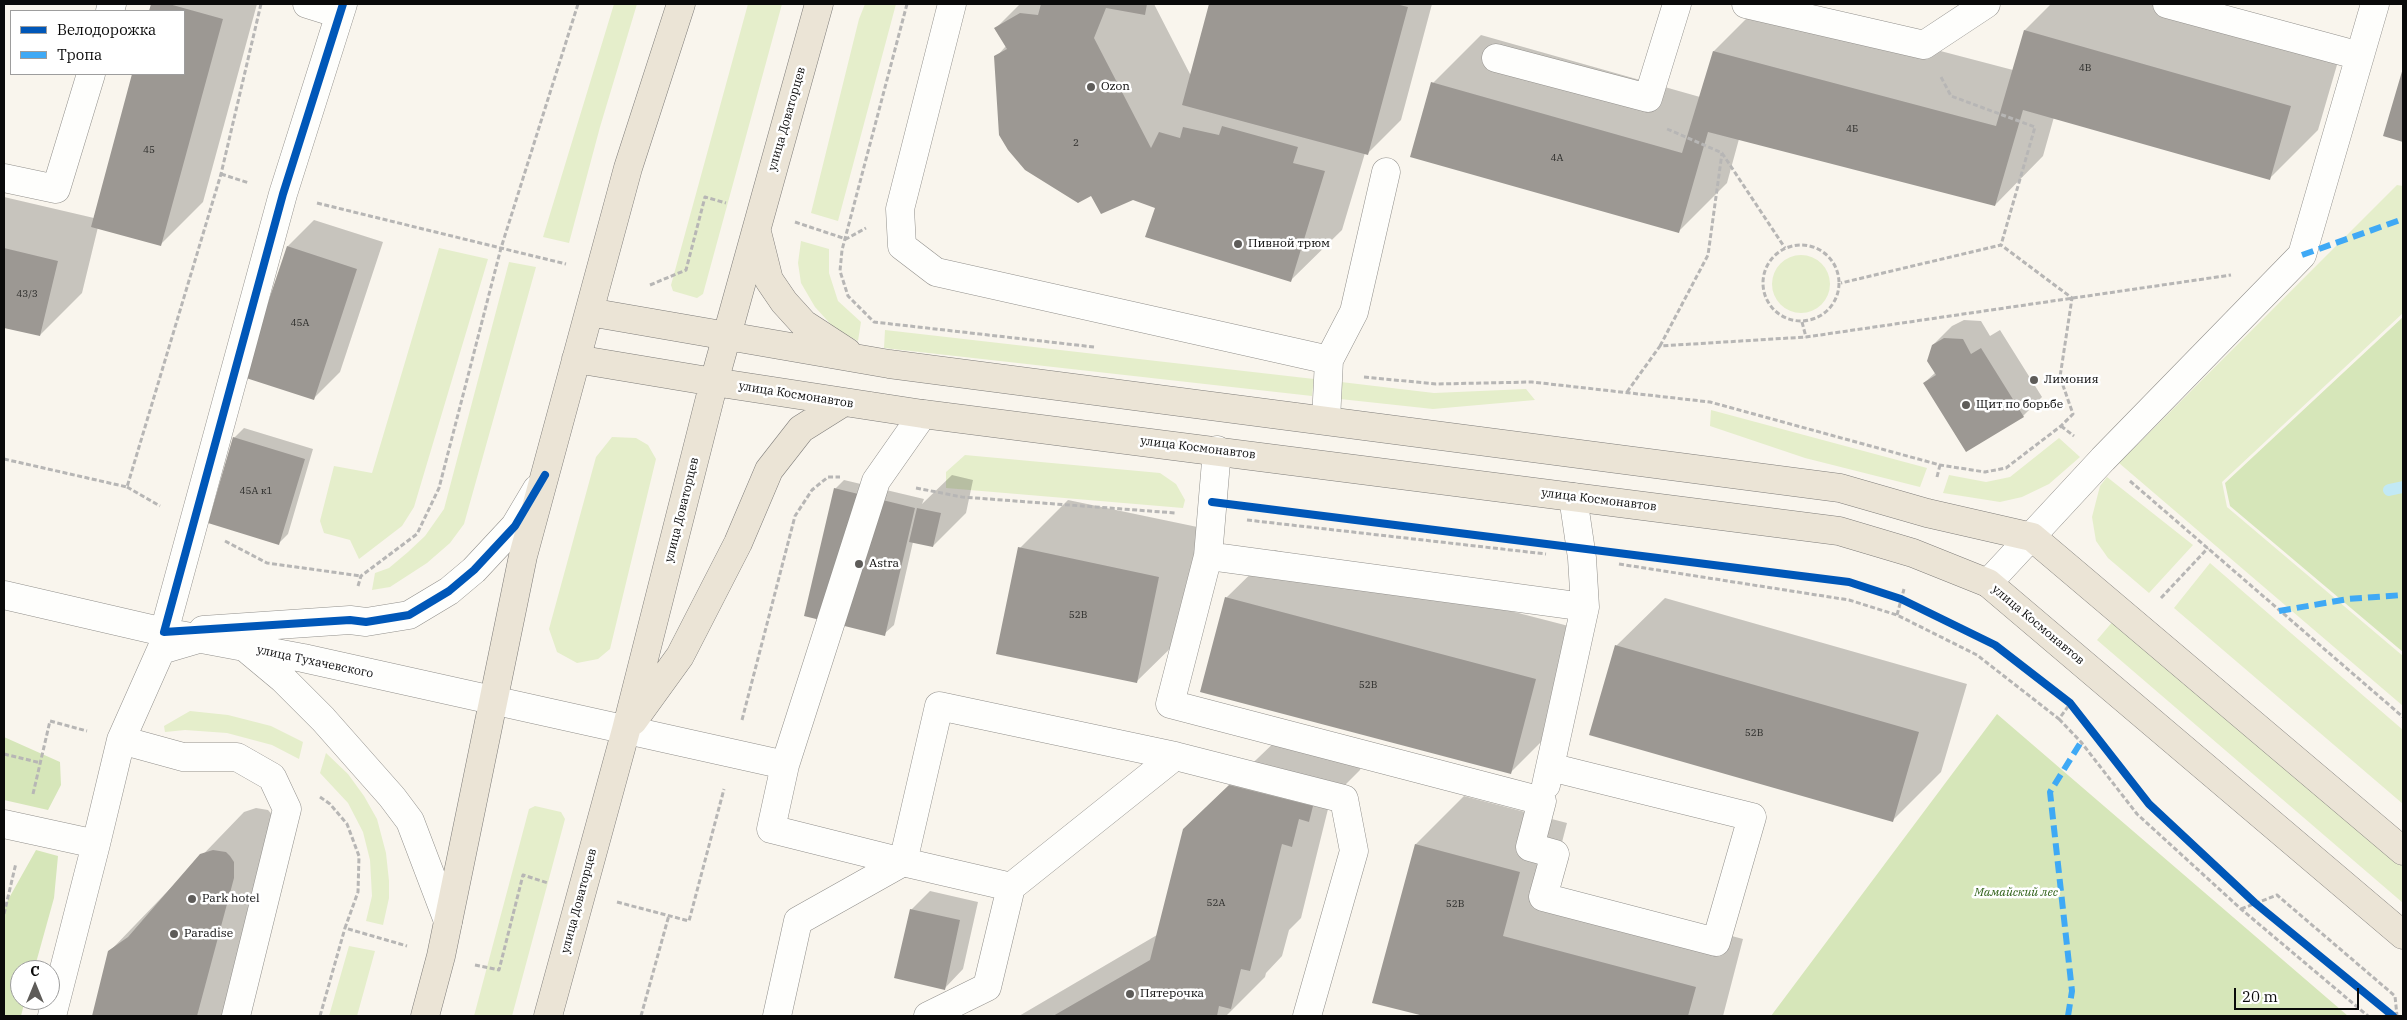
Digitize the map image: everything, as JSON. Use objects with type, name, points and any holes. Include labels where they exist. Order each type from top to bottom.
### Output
[{"type":"main road","points":[[425,1016],[448,921],[523,556],[628,168],[681,4]]},
{"type":"main road","name":"улица Доваторцев","points":[[548,1016],[626,730],[714,382],[819,4]]},
{"type":"main road","points":[[756,230],[769,280],[784,302],[804,324],[861,358]]},
{"type":"main road","points":[[589,312],[861,358],[1840,488],[1927,513],[2032,537],[2403,851]]},
{"type":"main road","name":"улица Космонавтов","points":[[576,359],[924,414],[1217,450],[1839,532],[1913,553],[1988,583],[2403,935]]},
{"type":"main road","points":[[626,730],[680,656],[738,543],[769,470],[801,430],[844,402]]},
{"type":"street","points":[[307,4],[341,9],[283,194],[164,632],[350,620],[366,622],[409,615],[449,591],[474,570],[515,526],[545,475]]},
{"type":"street","points":[[952,4],[900,210],[902,246],[936,272],[1328,367]]},
{"type":"street","points":[[1496,58],[1648,98],[1677,4]]},
{"type":"street","points":[[1746,4],[1924,45],[1986,4]]},
{"type":"street","points":[[2167,4],[2227,12],[2360,56]]},
{"type":"street","points":[[1988,583],[2103,459],[2302,255],[2375,4]]},
{"type":"street","points":[[4,178],[56,189],[91,75]]},
{"type":"street","points":[[1326,420],[1328,367],[1354,312],[1386,172]]},
{"type":"street","points":[[924,414],[876,481],[785,765],[771,829],[1011,887]]},
{"type":"street","points":[[1217,450],[1208,556],[1170,704],[1542,801]]},
{"type":"street","points":[[1550,767],[1752,817],[1716,942],[1543,896],[1554,854],[1530,847],[1550,767],[1585,607],[1582,558],[1573,497]]},
{"type":"street","points":[[1208,556],[1585,607]]},
{"type":"street","name":"улица Тухачевского","points":[[4,595],[164,632],[303,658],[785,765]]},
{"type":"street","points":[[52,1016],[121,740],[161,650],[201,638]]},
{"type":"street","points":[[246,648],[283,679],[317,712],[392,797],[410,821],[448,921]]},
{"type":"street","points":[[777,1016],[798,922],[903,862],[939,706],[1174,756],[1344,799],[1354,851],[1307,1016]]},
{"type":"street","points":[[121,740],[183,757],[237,757],[272,777],[288,809],[236,1016]]},
{"type":"street","points":[[928,1016],[987,987],[1011,887],[1174,756]]},
{"type":"street","points":[[4,824],[96,844]]},
{"type":"path","points":[[126,487],[221,174],[260,4]]},
{"type":"path","points":[[350,620],[361,576],[417,534],[439,488],[501,248],[578,4]]},
{"type":"path","points":[[907,4],[842,250],[840,270],[848,296],[874,322],[1098,347]]},
{"type":"path","points":[[1924,45],[1951,96],[2035,127],[2001,245]]},
{"type":"path","points":[[1648,98],[1660,126],[1722,153],[1785,248]]},
{"type":"path","points":[[1627,392],[1660,346],[1708,255],[1722,153]]},
{"type":"path","points":[[1802,245],[1823,251],[1836,266],[1840,283],[1837,298],[1829,310],[1816,318],[1802,322],[1785,318],[1765,299],[1763,283],[1767,268],[1774,257],[1785,248],[1802,245]]},
{"type":"path","points":[[1840,283],[2001,245]]},
{"type":"path","points":[[2001,245],[2072,298]]},
{"type":"path","points":[[1660,346],[1806,337],[2251,272],[2271,287]]},
{"type":"path","points":[[1328,367],[1436,384],[1532,382],[1710,402],[1940,465],[1985,472],[2006,468],[2061,426],[2073,414],[2060,377],[2072,298]]},
{"type":"path","points":[[861,358],[874,322]]},
{"type":"path","points":[[1802,322],[1806,337]]},
{"type":"path","points":[[4,459],[126,487],[267,563],[361,576]]},
{"type":"path","points":[[2103,459],[2403,717]]},
{"type":"path","points":[[689,921],[795,516],[812,490],[828,477],[849,477]]},
{"type":"path","points":[[1892,596],[1910,603]]},
{"type":"path","points":[[2063,697],[2076,711]]},
{"type":"path","points":[[40,719],[50,721]]},
{"type":"path","points":[[2059,719],[2081,742],[2137,814],[2241,909],[2368,1016]]},
{"type":"path","points":[[4,754],[41,763]]},
{"type":"path","points":[[2241,909],[2277,895],[2395,996],[2395,1016]]},
{"type":"path","points":[[2247,897],[2262,910]]},
{"type":"path","points":[[641,1016],[670,915]]},
{"type":"path","points":[[320,1016],[345,928]]},
{"type":"path","points":[[2385,1010],[2395,1016]]},
{"type":"green space","points":[[614,4],[637,4],[600,127],[569,243],[543,237]]},
{"type":"green space","points":[[748,4],[782,4],[703,294],[697,298],[673,291],[671,285]]},
{"type":"green space","points":[[865,4],[896,4],[838,221],[811,213],[859,19]]},
{"type":"green space","points":[[2397,185],[2403,186],[2403,313],[2222,482],[2227,507],[2403,656],[2403,706],[2119,463]]},
{"type":"green space","points":[[801,241],[829,249],[829,273],[838,301],[861,322],[858,341],[836,330],[815,307],[801,283],[798,263]]},
{"type":"green space","points":[[439,248],[488,259],[414,507],[402,526],[359,559],[350,540],[324,533],[320,521],[334,466],[372,473]]},
{"type":"green space","points":[[1801,255],[1812,257],[1825,268],[1830,284],[1828,295],[1817,308],[1801,313],[1790,311],[1777,300],[1772,284],[1774,273],[1785,260]]},
{"type":"green space","points":[[509,262],[536,267],[464,524],[450,543],[427,563],[390,587],[372,590],[375,573],[389,568],[408,552],[425,536],[444,509]]},
{"type":"green space","points":[[2403,317],[2403,652],[2230,506],[2225,483]]},
{"type":"green space","points":[[885,330],[1314,379],[1312,396],[884,348]]},
{"type":"green space","points":[[1341,382],[1434,393],[1526,389],[1535,400],[1433,409],[1340,399]]},
{"type":"green space","points":[[1711,410],[1927,468],[1920,487],[1805,458],[1710,426]]},
{"type":"green space","points":[[612,437],[636,438],[648,445],[656,459],[610,649],[598,659],[577,663],[557,652],[549,629],[596,457]]},
{"type":"green space","points":[[2059,438],[2080,457],[2049,484],[2022,497],[2000,502],[1943,493],[1949,475],[1986,482],[2010,477]]},
{"type":"green space","points":[[965,455],[1160,473],[1176,484],[1185,500],[1183,508],[946,488],[946,472]]},
{"type":"green space","points":[[2107,477],[2193,545],[2149,593],[2108,558],[2096,541],[2092,517],[2100,486]]},
{"type":"green space","points":[[2210,563],[2403,730],[2403,804],[2174,608]]},
{"type":"green space","points":[[2114,620],[2403,867],[2403,903],[2097,640]]},
{"type":"green space","points":[[190,711],[228,715],[271,726],[303,742],[299,759],[272,745],[227,733],[185,730],[165,732],[164,726]]},
{"type":"green space","name":"Мамайский лес","points":[[1997,714],[2348,1016],[1771,1016]]},
{"type":"green space","points":[[4,737],[60,762],[61,785],[48,810],[4,800]]},
{"type":"green space","points":[[326,753],[348,774],[364,796],[377,819],[386,853],[389,881],[389,898],[383,925],[366,921],[372,896],[370,860],[363,832],[348,803],[320,773]]},
{"type":"green space","points":[[535,806],[561,812],[565,819],[512,1016],[474,1016],[529,809]]},
{"type":"green space","points":[[36,850],[58,856],[54,898],[37,960],[10,960],[10,1010],[22,1010],[21,1016],[4,1016],[4,907]]},
{"type":"green space","points":[[349,946],[375,951],[357,1016],[329,1016]]},
{"type":"building","points":[[151,4],[169,4],[223,19],[161,246],[91,227],[132,75],[185,75],[185,10],[149,10]]},
{"type":"building","points":[[1041,4],[1147,4],[1145,15],[1106,8],[1094,38],[1151,148],[1159,132],[1180,138],[1183,127],[1219,135],[1222,126],[1298,147],[1293,163],[1325,171],[1291,282],[1145,237],[1155,208],[1133,200],[1101,214],[1091,196],[1078,203],[1025,170],[1008,150],[999,135],[994,56],[1007,49],[994,28],[1020,13],[1038,15]]},
{"type":"building","points":[[1209,4],[1396,4],[1408,7],[1368,155],[1182,105]]},
{"type":"building","points":[[2024,30],[2291,106],[2270,180],[2023,110],[1995,206],[1708,132],[1679,233],[1410,157],[1431,82],[1682,153],[1713,51],[1996,126]]},
{"type":"building","points":[[2403,68],[2403,142],[2383,136]]},
{"type":"building","points":[[287,246],[357,269],[314,400],[243,377]]},
{"type":"building","points":[[4,248],[58,261],[40,336],[4,328]]},
{"type":"building","points":[[1944,338],[1963,339],[1971,354],[1981,348],[2024,417],[1966,452],[1923,383],[1936,375],[1927,361],[1932,345]]},
{"type":"building","points":[[233,437],[305,459],[279,545],[208,523]]},
{"type":"building","points":[[834,488],[915,508],[885,636],[804,616]]},
{"type":"building","points":[[917,508],[941,513],[933,547],[909,542]]},
{"type":"building","points":[[1018,547],[1159,577],[1137,683],[996,654]]},
{"type":"building","points":[[1225,597],[1536,679],[1511,774],[1200,692]]},
{"type":"building","points":[[1615,645],[1919,732],[1893,822],[1589,735]]},
{"type":"building","points":[[1229,785],[1313,806],[1309,822],[1299,819],[1292,847],[1282,844],[1250,971],[1241,969],[1231,1009],[1219,1006],[1217,1016],[1053,1016],[1150,960],[1183,829]]},
{"type":"building","points":[[1415,844],[1520,872],[1503,936],[1696,987],[1688,1016],[1424,1016],[1372,1003]]},
{"type":"building","points":[[213,850],[226,852],[230,856],[234,862],[234,878],[197,1016],[92,1016],[108,951],[128,937],[200,854]]},
{"type":"building","points":[[910,909],[960,920],[945,990],[894,978]]},
{"type":"waterway","points":[[2389,490],[2403,487]]},
{"type":"marked path","points":[[2302,255],[2403,219]]},
{"type":"marked path","points":[[2279,611],[2348,599],[2403,595]]},
{"type":"marked path","points":[[2068,1016],[2072,991],[2050,792],[2081,742]]},
{"type":"cycle path","points":[[343,4],[283,194],[164,632],[350,620],[366,622],[409,615],[449,591],[474,570],[515,526],[545,475]]},
{"type":"cycle path","points":[[1212,502],[1849,582],[1901,599],[1995,645],[2070,703],[2149,804],[2255,903],[2393,1016]]},
{"type":"place","name":"Ozon","points":[[1091,87]]},
{"type":"place","name":"Пивной трюм","points":[[1238,244]]},
{"type":"place","name":"Лимония","points":[[2034,380]]},
{"type":"place","name":"Щит по борьбе","points":[[1966,405]]},
{"type":"place","name":"Astra","points":[[859,564]]},
{"type":"place","name":"Park hotel","points":[[192,899]]},
{"type":"place","name":"Paradise","points":[[174,934]]},
{"type":"place","name":"Пятерочка","points":[[1130,994]]}]
